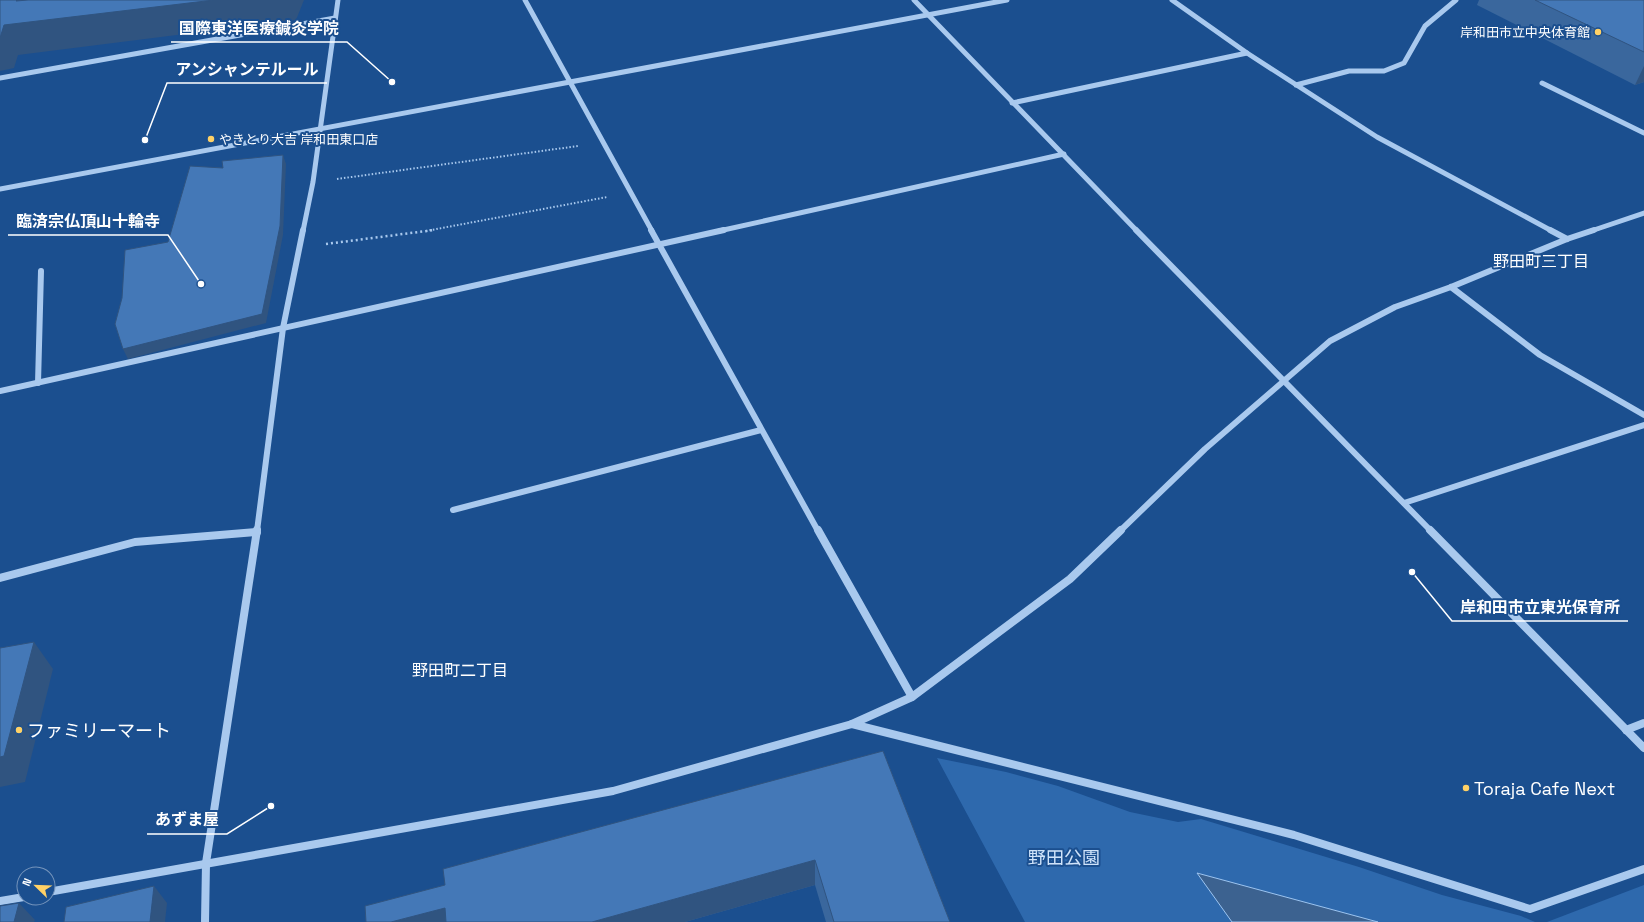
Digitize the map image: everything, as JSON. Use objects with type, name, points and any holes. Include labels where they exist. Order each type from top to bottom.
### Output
[{"type":"street","points":[[205,922],[206,863],[257,532],[283,328],[313,182],[319,129],[338,0]]},
{"type":"street","points":[[524,0],[604,142],[761,430],[912,697]]},
{"type":"street","points":[[914,0],[1012,103],[1064,154],[1644,748]]},
{"type":"street","points":[[0,189],[1008,0]]},
{"type":"street","points":[[1172,0],[1247,53],[1377,137],[1567,239]]},
{"type":"street","points":[[1296,85],[1349,71],[1384,71],[1404,63],[1425,26],[1456,0]]},
{"type":"street","points":[[0,78],[335,18]]},
{"type":"street","points":[[1012,103],[1247,53]]},
{"type":"street","points":[[1542,83],[1644,133]]},
{"type":"street","points":[[0,391],[658,243],[1064,154]]},
{"type":"street","points":[[56,891],[613,791],[852,724],[912,697],[1070,579],[1205,449],[1284,379],[1330,341],[1395,307],[1450,287],[1567,239],[1644,213]]},
{"type":"street","points":[[38,383],[41,271]]},
{"type":"street","points":[[1450,287],[1540,355],[1644,415]]},
{"type":"street","points":[[1404,503],[1644,425]]},
{"type":"street","points":[[453,510],[761,430]]},
{"type":"street","points":[[0,578],[135,542],[257,532]]},
{"type":"street","points":[[1626,730],[1644,723]]},
{"type":"street","points":[[852,724],[1294,835],[1530,909],[1644,869]]},
{"type":"street","points":[[0,901],[16,898]]},
{"type":"path","points":[[313,182],[604,142]]},
{"type":"path","points":[[300,248],[440,229],[631,193]]},
{"type":"green space","name":"野田公園","points":[[937,758],[1006,772],[1058,786],[1130,812],[1178,822],[1201,819],[1359,867],[1442,895],[1521,916],[1535,922],[1025,922]]},
{"type":"green space","points":[[1644,885],[1644,922],[1547,922]]},
{"type":"shaded area","points":[[1197,873],[1378,922],[1232,922]]},
{"type":"building","points":[[0,0],[214,0],[4,25],[0,38]]},
{"type":"building","points":[[1535,0],[1644,0],[1644,52]]},
{"type":"building","points":[[283,155],[280,226],[262,314],[123,349],[115,324],[122,298],[125,250],[168,242],[190,166],[223,168],[222,161]]},
{"type":"building","points":[[34,642],[4,756],[0,757],[0,648]]},
{"type":"building","points":[[883,751],[950,922],[834,922],[815,860],[592,922],[446,922],[445,908],[391,922],[366,922],[365,906],[445,885],[443,869]]},
{"type":"building","points":[[154,886],[150,922],[64,922],[66,907]]},
{"type":"building","points":[[16,903],[16,906],[18,906],[14,922],[0,922],[0,906]]},
{"type":"place","name":"岸和田市立中央体育館","points":[[1598,32]]},
{"type":"place","name":"国際東洋医療鍼灸学院","points":[[392,82]]},
{"type":"place","name":"やきとり大吉 岸和田東口店","points":[[211,139]]},
{"type":"place","name":"アンシャンテルール","points":[[145,140]]},
{"type":"place","name":"臨済宗仏頂山十輪寺","points":[[201,284]]},
{"type":"place","name":"岸和田市立東光保育所","points":[[1412,572]]},
{"type":"place","name":"ファミリーマート","points":[[19,730]]},
{"type":"place","name":"Toraja Cafe Next","points":[[1466,788]]},
{"type":"place","name":"あずま屋","points":[[271,806]]},
{"type":"district","name":"野田町三丁目","points":[[1541,261]]},
{"type":"district","name":"野田町二丁目","points":[[460,670]]}]
